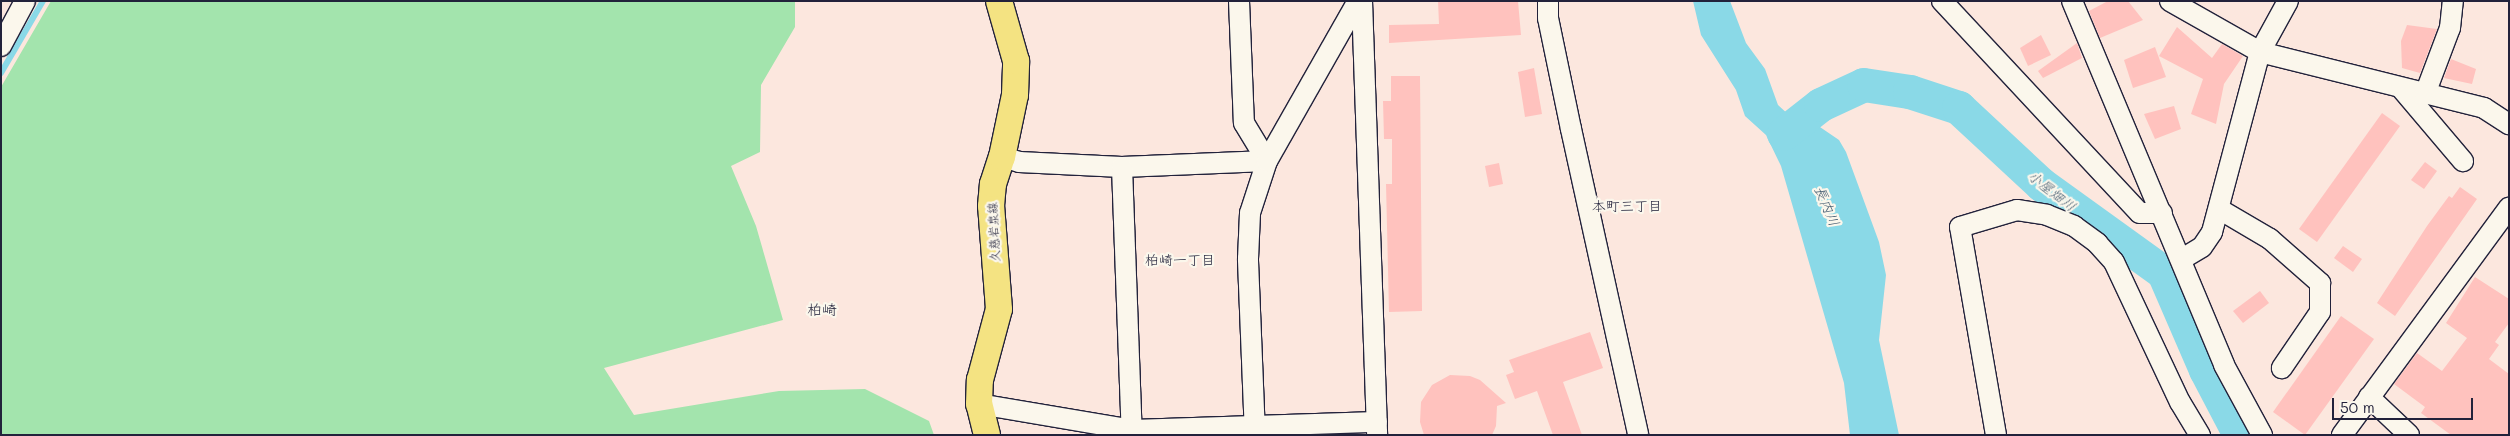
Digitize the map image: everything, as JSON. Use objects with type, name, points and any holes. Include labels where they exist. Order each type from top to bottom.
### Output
[{"type":"main road","name":"久慈岩泉線","points":[[987,435],[979,404],[980,380],[999,309],[991,206],[993,184],[1002,157],[1015,94],[1016,61],[999,1]]},
{"type":"street","points":[[1,46],[25,1]]},
{"type":"street","points":[[1239,1],[1244,123],[1267,161]]},
{"type":"street","points":[[1255,430],[1248,258],[1250,213],[1267,161],[1358,1]]},
{"type":"street","points":[[979,404],[1132,433],[1377,428],[1362,1]]},
{"type":"street","points":[[1548,1],[1567,110],[1638,435]]},
{"type":"street","points":[[1942,1],[2140,213],[2162,213]]},
{"type":"street","points":[[2072,1],[2182,259],[2224,365],[2262,435]]},
{"type":"street","points":[[2170,1],[2260,52],[2484,108],[2509,124]]},
{"type":"street","points":[[2182,259],[2202,247],[2212,232],[2260,52],[2288,1]]},
{"type":"street","points":[[2425,94],[2450,28],[2453,1]]},
{"type":"street","points":[[2401,88],[2464,161]]},
{"type":"street","points":[[1002,157],[1019,162],[1122,167],[1267,161]]},
{"type":"street","points":[[1122,167],[1132,433]]},
{"type":"street","points":[[2342,435],[2509,208]]},
{"type":"street","points":[[2218,209],[2270,239],[2320,283],[2320,312],[2282,368]]},
{"type":"street","points":[[1996,435],[1960,227],[2017,210],[2047,215],[2074,226],[2098,243],[2114,262],[2180,402],[2200,435]]},
{"type":"street","points":[[2369,397],[2409,435]]},
{"type":"green space","points":[[51,1],[795,1],[795,27],[761,85],[760,152],[731,166],[756,226],[783,320],[604,368],[634,415],[779,391],[865,389],[929,421],[934,435],[1,435],[1,87]]},
{"type":"water","name":"長内川","points":[[1693,1],[1730,1],[1746,43],[1765,69],[1778,105],[1790,116],[1817,125],[1839,140],[1846,152],[1879,242],[1886,275],[1879,340],[1899,435],[1850,435],[1844,383],[1781,166],[1766,135],[1745,116],[1736,90],[1701,35]]},
{"type":"building","points":[[1438,1],[1518,1],[1521,35],[1389,43],[1389,25],[1439,24]]},
{"type":"building","points":[[2108,1],[2128,1],[2143,20],[2100,38],[2089,11]]},
{"type":"building","points":[[2407,25],[2437,29],[2420,73],[2402,68],[2401,41]]},
{"type":"building","points":[[2177,27],[2212,58],[2222,44],[2243,56],[2224,84],[2216,124],[2191,114],[2203,79],[2159,56]]},
{"type":"building","points":[[2041,35],[2051,55],[2028,66],[2020,48]]},
{"type":"building","points":[[2077,43],[2082,58],[2043,78],[2038,71]]},
{"type":"building","points":[[2155,47],[2166,77],[2133,88],[2124,60]]},
{"type":"building","points":[[2451,59],[2476,69],[2472,84],[2444,78]]},
{"type":"building","points":[[1534,68],[1542,114],[1525,117],[1518,72]]},
{"type":"building","points":[[1391,76],[1420,76],[1422,311],[1389,312],[1386,184],[1392,184],[1392,139],[1384,139],[1383,101],[1391,101]]},
{"type":"building","points":[[2174,106],[2181,129],[2155,139],[2144,114]]},
{"type":"building","points":[[2382,113],[2400,126],[2317,242],[2299,229]]},
{"type":"building","points":[[2425,162],[2437,171],[2424,189],[2411,180]]},
{"type":"building","points":[[1499,163],[1503,184],[1489,187],[1485,166]]},
{"type":"building","points":[[2460,187],[2477,199],[2395,316],[2377,303],[2427,226],[2449,196],[2452,198]]},
{"type":"building","points":[[2343,246],[2362,259],[2353,272],[2334,258]]},
{"type":"building","points":[[2475,277],[2509,299],[2509,323],[2495,342],[2499,345],[2489,359],[2509,374],[2509,435],[2451,435],[2421,413],[2425,407],[2394,384],[2417,353],[2442,371],[2467,338],[2446,323]]},
{"type":"building","points":[[2260,291],[2269,303],[2243,323],[2233,311]]},
{"type":"building","points":[[2341,316],[2374,339],[2305,435],[2273,412]]},
{"type":"building","points":[[1590,332],[1603,368],[1563,382],[1582,435],[1553,435],[1537,391],[1515,399],[1506,375],[1514,372],[1509,360]]},
{"type":"building","points":[[1450,375],[1470,376],[1480,380],[1506,403],[1497,406],[1496,426],[1492,435],[1424,435],[1420,422],[1421,402],[1432,385]]},
{"type":"waterway","points":[[1,73],[43,1]]},
{"type":"waterway","name":"小屋畑川","points":[[1784,134],[1821,105],[1864,85],[1910,92],[1959,108],[2042,185],[2164,273],[2206,370],[2240,435]]},
{"type":"district","name":"本町三丁目","points":[[1627,206]]},
{"type":"district","name":"柏崎一丁目","points":[[1180,260]]},
{"type":"district","name":"柏崎","points":[[822,310]]}]
